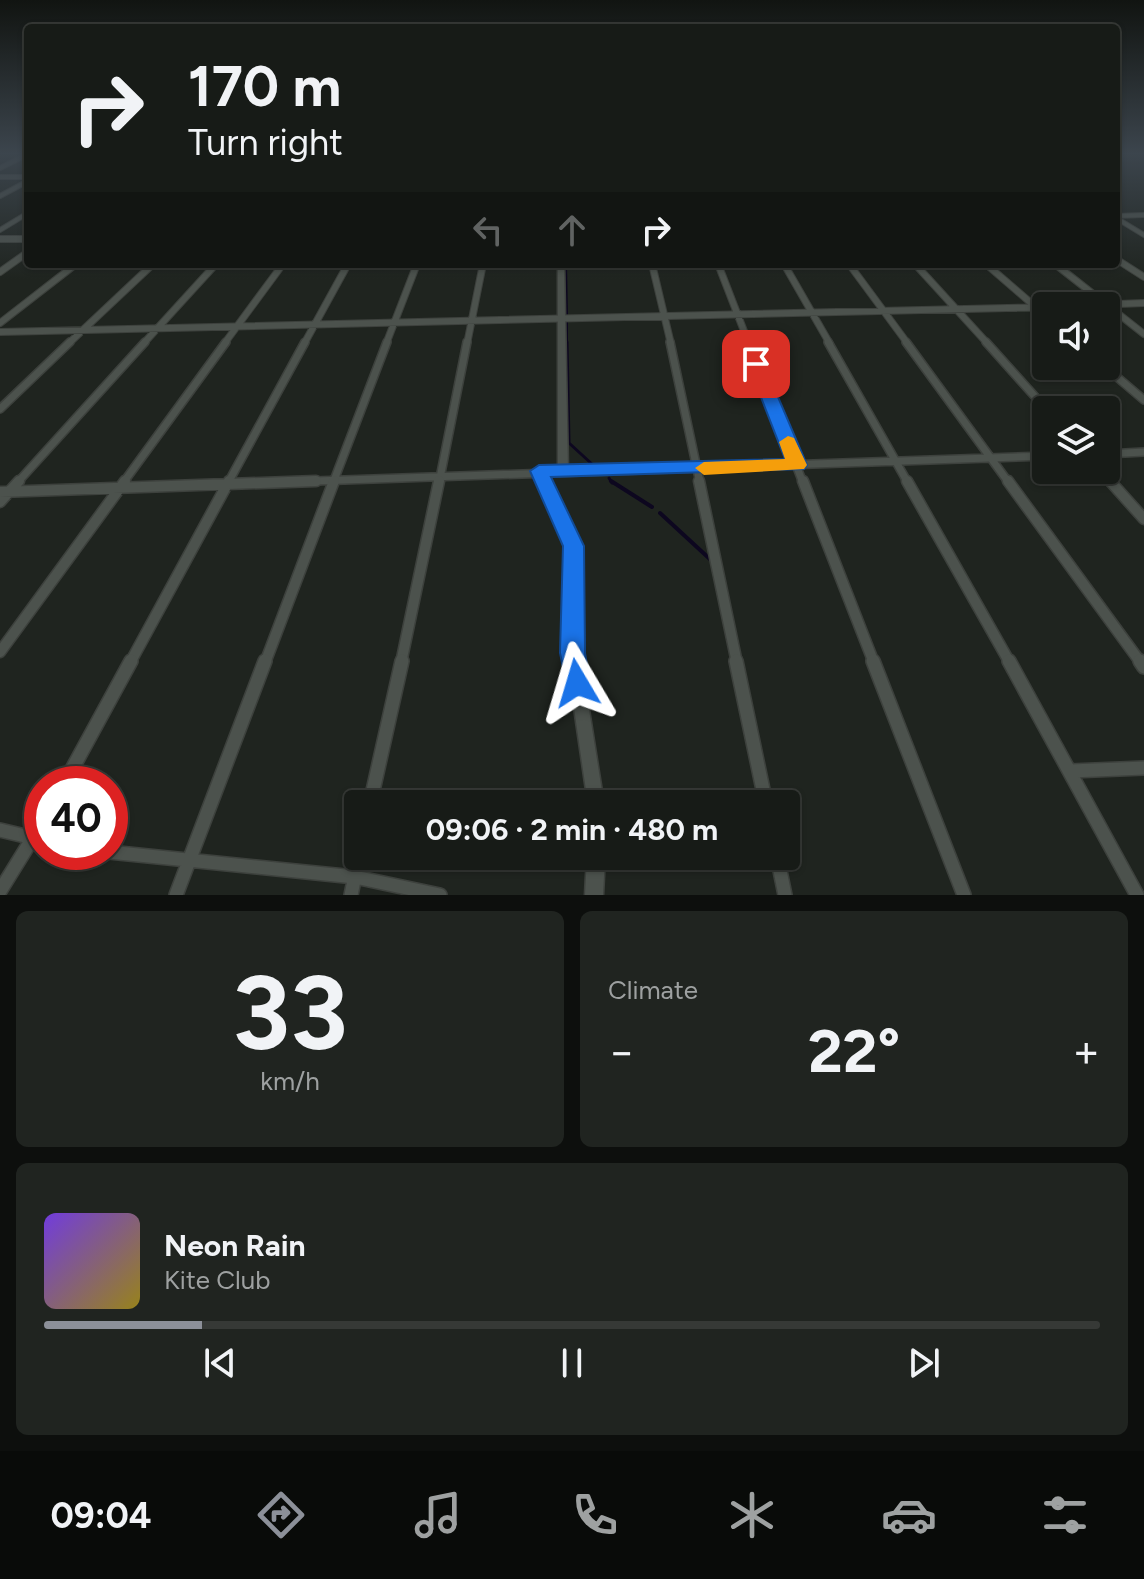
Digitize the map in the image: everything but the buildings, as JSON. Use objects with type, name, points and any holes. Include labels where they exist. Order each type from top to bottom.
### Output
[{"type":"street","points":[[0,230],[24,215]]},
{"type":"street","points":[[1120,217],[1144,215]]},
{"type":"street","points":[[1120,220],[1144,235]]},
{"type":"street","points":[[0,239],[24,239]]},
{"type":"street","points":[[0,272],[24,255]]},
{"type":"street","points":[[1120,262],[1144,277]]},
{"type":"street","points":[[0,323],[71,268]]},
{"type":"street","points":[[0,409],[149,268]]},
{"type":"street","points":[[0,502],[5,491],[212,268]]},
{"type":"street","points":[[0,652],[280,268]]},
{"type":"street","points":[[74,766],[346,268]]},
{"type":"street","points":[[176,895],[415,268]]},
{"type":"street","points":[[373,790],[418,588],[482,268]]},
{"type":"street","points":[[561,268],[563,471]]},
{"type":"street","points":[[653,268],[698,469],[763,790]]},
{"type":"street","points":[[719,268],[964,895]]},
{"type":"street","points":[[786,268],[1071,771],[1137,895]]},
{"type":"street","points":[[852,268],[1144,667]]},
{"type":"street","points":[[919,268],[1035,396]]},
{"type":"street","points":[[991,268],[1032,304]]},
{"type":"street","points":[[1060,268],[1093,292]]},
{"type":"street","points":[[1120,304],[1144,303]]},
{"type":"street","points":[[0,332],[1032,308]]},
{"type":"street","points":[[1120,313],[1144,334]]},
{"type":"street","points":[[1120,380],[1144,400]]},
{"type":"street","points":[[1120,453],[1144,452]]},
{"type":"street","points":[[5,491],[1032,457]]},
{"type":"street","points":[[539,471],[573,546],[573,653],[594,790]]},
{"type":"street","points":[[1113,484],[1144,519]]},
{"type":"street","points":[[1071,771],[1144,768]]},
{"type":"street","points":[[0,830],[24,836]]},
{"type":"street","points":[[128,854],[355,877],[440,895]]},
{"type":"street","points":[[0,891],[24,859]]},
{"type":"street","points":[[351,895],[356,870]]},
{"type":"street","points":[[594,895],[595,870]]},
{"type":"street","points":[[780,870],[785,895]]},
{"type":"waterway","points":[[566,268],[567,314]]},
{"type":"waterway","points":[[567,320],[567,342]]},
{"type":"waterway","points":[[567,342],[569,443],[593,465]]},
{"type":"waterway","points":[[609,478],[612,483]]},
{"type":"waterway","points":[[611,481],[652,507]]},
{"type":"waterway","points":[[660,513],[712,561]]},
{"type":"slow traffic","points":[[704,468],[797,465],[788,442]]},
{"type":"route","points":[[577,683],[573,653],[573,546],[539,471],[797,465],[756,364]]}]
